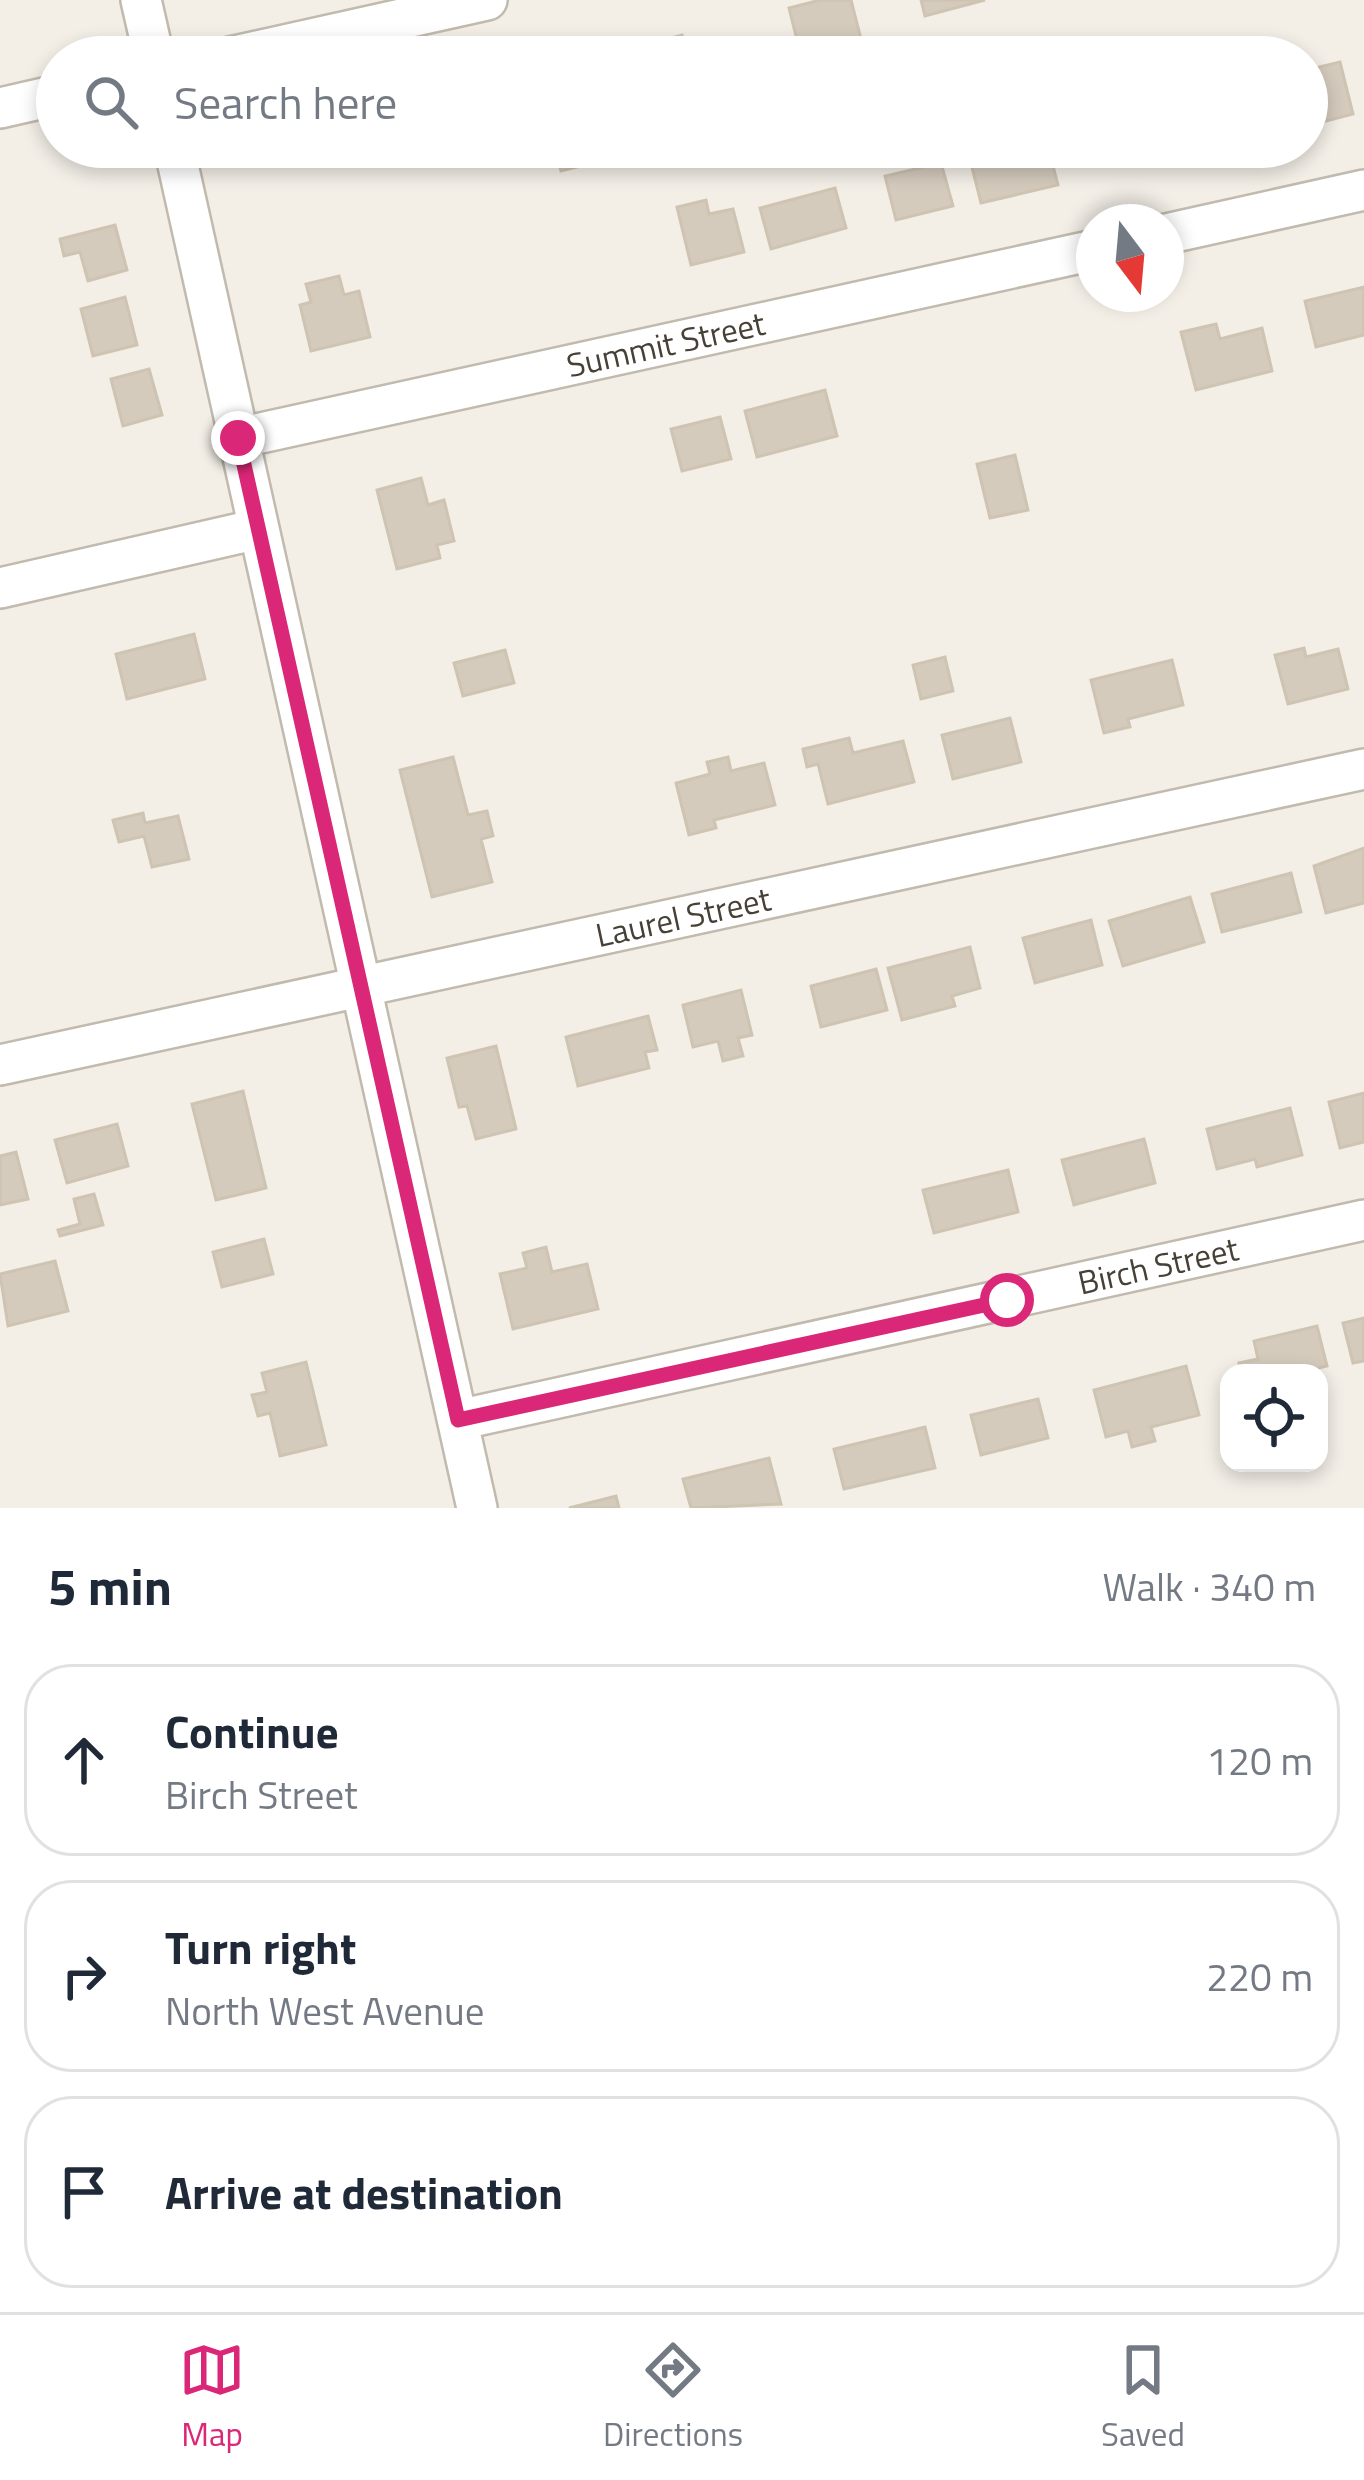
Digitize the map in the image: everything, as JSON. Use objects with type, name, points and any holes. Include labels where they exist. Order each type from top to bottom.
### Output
[{"type":"street","points":[[141,0],[149,36]]},
{"type":"street","points":[[325,36],[487,0]]},
{"type":"street","points":[[0,108],[36,100]]},
{"type":"street","points":[[179,168],[476,1508]]},
{"type":"street","points":[[1184,230],[1364,190]]},
{"type":"street","name":"Summit Street","points":[[238,438],[1076,254]]},
{"type":"street","points":[[0,588],[258,530]]},
{"type":"street","name":"Laurel Street","points":[[0,1065],[1364,770]]},
{"type":"street","name":"Birch Street","points":[[458,1420],[1364,1220]]},
{"type":"building","points":[[820,0],[851,0],[860,36],[796,36],[789,8]]},
{"type":"building","points":[[921,0],[985,0],[925,16]]},
{"type":"building","points":[[1340,62],[1353,114],[1328,121],[1328,65]]},
{"type":"building","points":[[942,168],[953,206],[896,220],[885,176]]},
{"type":"building","points":[[972,168],[1054,168],[1058,185],[981,203]]},
{"type":"building","points":[[835,188],[846,228],[771,249],[760,208]]},
{"type":"building","points":[[706,200],[709,214],[733,209],[744,252],[691,265],[677,207]]},
{"type":"building","points":[[115,225],[127,270],[88,281],[80,252],[64,256],[60,239]]},
{"type":"building","points":[[339,276],[344,295],[359,291],[370,337],[311,351],[300,305],[311,302],[306,284]]},
{"type":"building","points":[[1364,287],[1364,335],[1316,347],[1305,301]]},
{"type":"building","points":[[125,297],[137,345],[93,356],[81,309]]},
{"type":"building","points":[[1216,324],[1220,339],[1262,328],[1272,371],[1196,390],[1181,332]]},
{"type":"building","points":[[149,369],[162,415],[123,426],[111,379]]},
{"type":"building","points":[[825,390],[837,436],[757,457],[745,411]]},
{"type":"building","points":[[720,417],[731,459],[682,471],[671,429]]},
{"type":"building","points":[[1015,455],[1028,510],[990,518],[977,464]]},
{"type":"building","points":[[421,478],[428,505],[444,500],[454,541],[437,545],[440,558],[397,569],[377,490]]},
{"type":"building","points":[[194,634],[205,679],[127,699],[116,654]]},
{"type":"building","points":[[1304,648],[1306,657],[1338,649],[1348,689],[1288,704],[1275,655]]},
{"type":"building","points":[[505,650],[514,683],[463,696],[454,663]]},
{"type":"building","points":[[945,657],[953,691],[921,699],[913,665]]},
{"type":"building","points":[[1172,660],[1183,705],[1128,719],[1130,727],[1104,733],[1091,680]]},
{"type":"building","points":[[1010,718],[1021,762],[953,779],[942,735]]},
{"type":"building","points":[[849,738],[853,753],[903,741],[914,782],[828,804],[818,764],[807,767],[803,749]]},
{"type":"building","points":[[453,757],[468,815],[487,811],[493,836],[481,839],[492,882],[432,897],[400,770]]},
{"type":"building","points":[[728,757],[731,771],[764,763],[775,805],[714,820],[716,828],[689,835],[676,783],[710,774],[707,762]]},
{"type":"building","points":[[143,813],[145,823],[178,816],[189,859],[152,867],[144,836],[119,842],[113,820]]},
{"type":"building","points":[[1364,848],[1364,903],[1326,913],[1314,866]]},
{"type":"building","points":[[1291,873],[1301,912],[1222,932],[1212,894]]},
{"type":"building","points":[[1190,897],[1204,942],[1123,966],[1109,921]]},
{"type":"building","points":[[1091,920],[1102,965],[1035,983],[1023,938]]},
{"type":"building","points":[[970,947],[980,988],[952,996],[955,1006],[902,1020],[888,968]]},
{"type":"building","points":[[876,969],[887,1010],[821,1027],[811,986]]},
{"type":"building","points":[[741,990],[752,1035],[738,1038],[743,1056],[723,1061],[718,1041],[693,1047],[683,1005]]},
{"type":"building","points":[[648,1016],[657,1050],[645,1052],[649,1068],[578,1086],[566,1037]]},
{"type":"building","points":[[496,1046],[516,1129],[476,1139],[467,1106],[459,1107],[447,1058]]},
{"type":"building","points":[[243,1091],[266,1188],[216,1200],[192,1104]]},
{"type":"building","points":[[1364,1093],[1364,1142],[1340,1148],[1329,1102]]},
{"type":"building","points":[[1290,1108],[1302,1155],[1257,1167],[1255,1159],[1217,1169],[1207,1129]]},
{"type":"building","points":[[117,1124],[128,1166],[67,1183],[55,1140]]},
{"type":"building","points":[[1144,1139],[1155,1183],[1074,1205],[1062,1160]]},
{"type":"building","points":[[16,1152],[28,1199],[0,1205],[0,1156]]},
{"type":"building","points":[[1008,1170],[1018,1212],[934,1233],[923,1190]]},
{"type":"building","points":[[94,1194],[103,1225],[60,1236],[58,1230],[80,1224],[74,1199]]},
{"type":"building","points":[[264,1239],[273,1274],[222,1287],[213,1252]]},
{"type":"building","points":[[546,1247],[552,1272],[587,1264],[598,1309],[513,1329],[500,1274],[527,1268],[523,1253]]},
{"type":"building","points":[[55,1261],[68,1311],[8,1326],[0,1274]]},
{"type":"building","points":[[1364,1318],[1364,1361],[1353,1363],[1343,1323]]},
{"type":"building","points":[[1317,1326],[1326,1364],[1239,1364],[1258,1359],[1254,1341]]},
{"type":"building","points":[[306,1362],[326,1445],[280,1456],[270,1413],[258,1416],[252,1395],[267,1392],[262,1373]]},
{"type":"building","points":[[1186,1366],[1199,1415],[1151,1427],[1155,1441],[1132,1447],[1128,1431],[1106,1437],[1094,1390]]},
{"type":"building","points":[[1038,1399],[1048,1438],[981,1455],[971,1415]]},
{"type":"building","points":[[925,1427],[935,1468],[844,1489],[834,1449]]},
{"type":"building","points":[[769,1458],[781,1504],[691,1508],[683,1479]]},
{"type":"building","points":[[616,1496],[619,1508],[569,1508]]},
{"type":"route","points":[[238,438],[458,1420],[1007,1300]]}]
